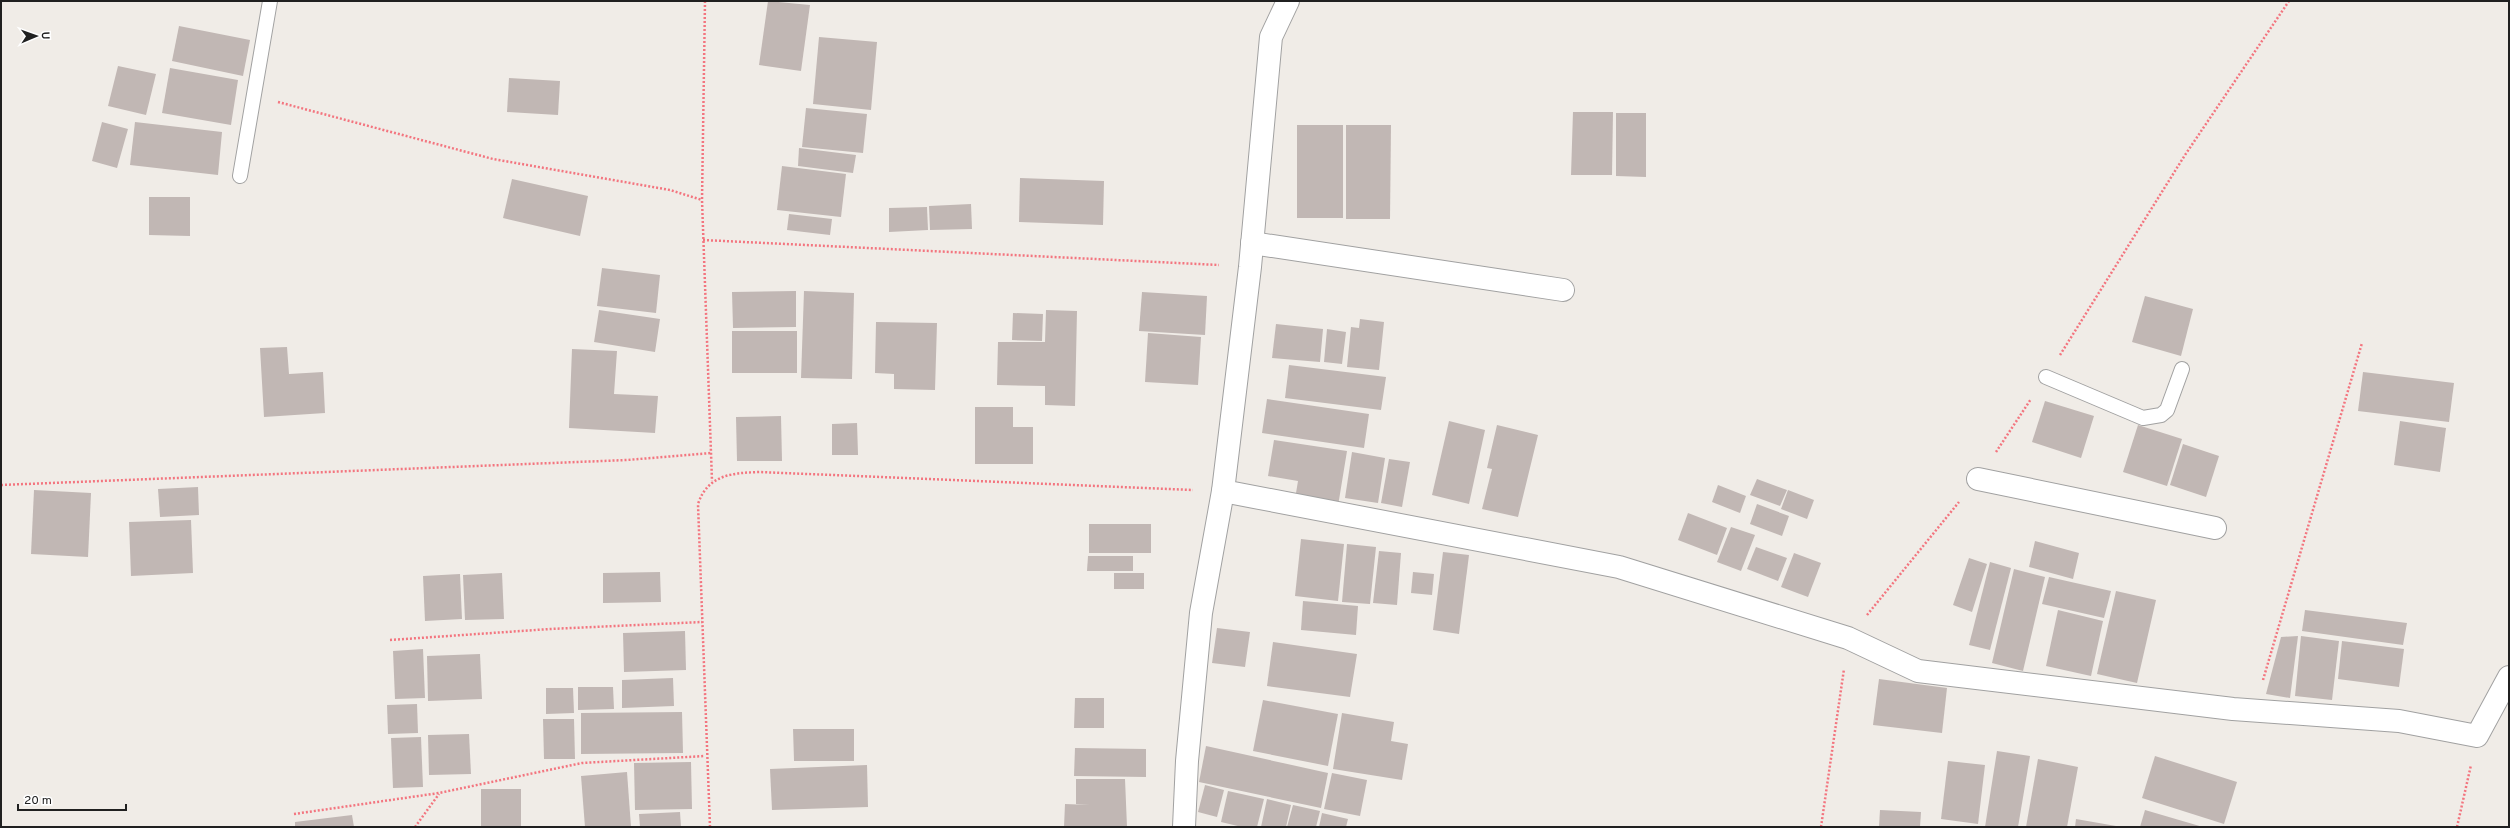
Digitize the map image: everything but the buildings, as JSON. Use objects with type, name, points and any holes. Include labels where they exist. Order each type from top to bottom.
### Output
[{"type":"street","points":[[1184,827],[1187,761],[1201,613],[1223,491],[1250,267],[1271,37],[1288,1]]},
{"type":"street","points":[[1252,243],[1563,290]]},
{"type":"street","points":[[1978,479],[2215,528]]},
{"type":"street","points":[[1223,491],[1619,567],[1848,638],[1918,671],[2254,710],[2399,721],[2477,736],[2509,677]]},
{"type":"lane","points":[[240,176],[256,95],[270,1]]},
{"type":"lane","points":[[2046,377],[2143,418],[2152,418],[2167,410],[2182,369]]},
{"type":"path","points":[[705,1],[702,200],[712,481]]},
{"type":"path","points":[[1821,827],[1848,638],[1978,479],[2046,377],[2185,155],[2289,1]]},
{"type":"path","points":[[256,95],[493,159],[670,190],[702,200]]},
{"type":"path","points":[[703,240],[1250,267]]},
{"type":"path","points":[[2254,710],[2362,343]]},
{"type":"path","points":[[1,485],[627,460],[711,453]]},
{"type":"path","points":[[710,827],[705,756],[698,504],[702,494],[712,481],[732,473],[760,472],[1223,491]]},
{"type":"path","points":[[390,640],[550,629],[702,622]]},
{"type":"path","points":[[2457,827],[2477,736]]},
{"type":"path","points":[[294,814],[439,793],[582,763],[705,756]]},
{"type":"path","points":[[415,827],[439,793]]}]
